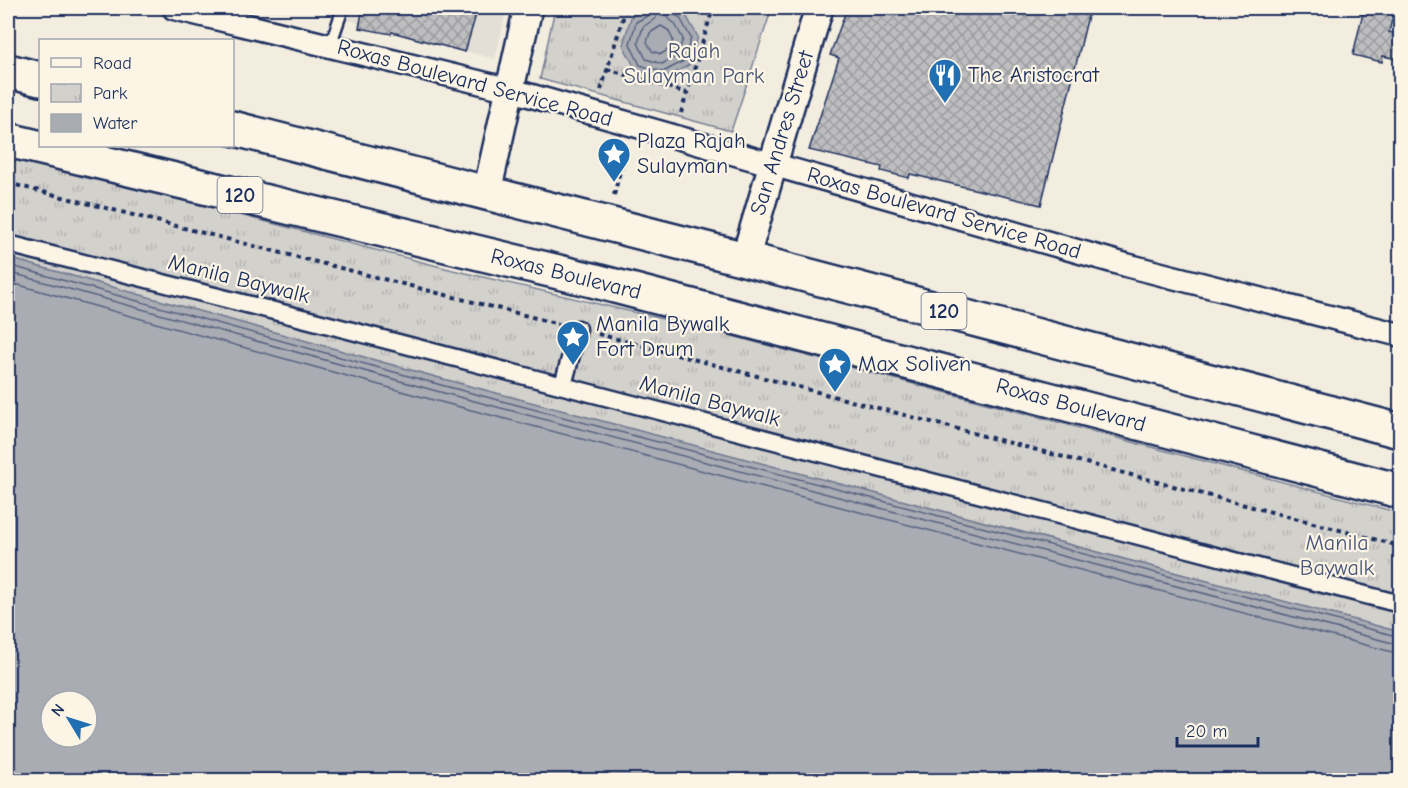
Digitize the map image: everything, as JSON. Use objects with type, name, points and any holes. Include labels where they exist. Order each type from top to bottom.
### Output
[{"type":"highway","points":[[8,71],[39,79]]},
{"type":"highway","name":"120","points":[[234,129],[487,192],[1401,431]]},
{"type":"highway","name":"Roxas Boulevard","points":[[8,140],[505,258],[1401,491]]},
{"type":"street","name":"Roxas Boulevard Service Road","points":[[174,8],[511,90],[1126,265],[1401,335]]},
{"type":"street","points":[[487,192],[528,8]]},
{"type":"street","name":"San Andres Street","points":[[745,259],[819,8]]},
{"type":"street","name":"Manila Baywalk","points":[[8,244],[563,385],[1401,604]]},
{"type":"street","points":[[563,385],[578,329]]},
{"type":"lane","points":[[330,46],[343,8]]},
{"type":"path","points":[[603,85],[626,8]]},
{"type":"path","points":[[683,107],[713,8]]},
{"type":"path","points":[[608,69],[687,93]]},
{"type":"path","points":[[8,183],[578,329],[1401,546]]},
{"type":"shaded area","points":[[304,8],[507,8],[495,59]]},
{"type":"green space","name":"Rajah Sulayman Park","points":[[555,8],[772,8],[731,131],[540,79]]},
{"type":"green space","name":"Manila Baywalk","points":[[8,155],[453,270],[714,331],[1400,513],[1400,632],[443,379],[8,258]]},
{"type":"water","points":[[650,8],[670,8],[684,12],[698,37],[689,65],[664,79],[636,70],[623,45],[631,17]]},
{"type":"water","points":[[8,258],[443,379],[1400,632],[1400,780],[8,780]]},
{"type":"building","points":[[363,8],[478,8],[465,52],[392,32],[391,34],[359,28]]},
{"type":"building","name":"The Aristocrat","points":[[847,8],[1090,8],[1041,205],[910,174],[909,178],[881,171],[882,167],[809,150],[839,58],[830,55]]},
{"type":"building","points":[[1364,8],[1395,8],[1389,32],[1401,35],[1401,60],[1383,56],[1382,62],[1353,55]]},
{"type":"place","name":"The Aristocrat","points":[[945,104]]},
{"type":"place","name":"Plaza Rajah Sulayman","points":[[614,183]]},
{"type":"place","name":"Manila Bywalk Fort Drum","points":[[573,366]]},
{"type":"place","name":"Max Soliven","points":[[835,393]]}]
